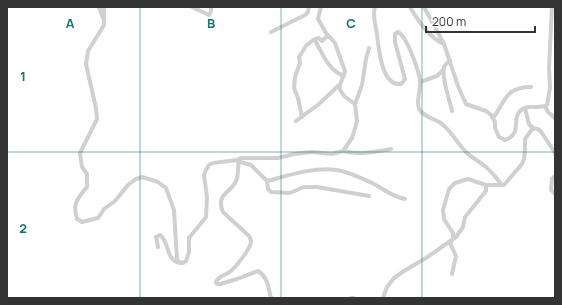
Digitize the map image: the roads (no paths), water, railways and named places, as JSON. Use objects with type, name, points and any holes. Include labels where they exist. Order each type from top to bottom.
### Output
[{"type":"street","points":[[99,7],[104,20]]},
{"type":"street","points":[[104,7],[104,25],[88,51],[86,64],[96,108],[96,119],[80,153],[82,166],[87,174],[87,187],[76,200],[75,212],[77,219],[82,222],[98,218],[104,209],[116,201],[128,185],[136,179],[142,177],[158,182],[166,188],[174,210],[177,258],[179,262],[182,263]]},
{"type":"street","points":[[192,7],[209,15],[212,11],[210,7]]},
{"type":"street","points":[[270,32],[305,15],[308,12],[309,7]]},
{"type":"street","points":[[321,7],[318,19],[335,43],[345,71],[341,83],[338,86],[341,93],[355,104]]},
{"type":"street","points":[[375,7],[374,17],[378,34],[379,52],[381,64],[386,73],[394,83],[401,84],[405,79],[395,42],[395,34],[398,32],[403,36],[415,61],[420,82],[418,101],[419,108],[422,113],[442,124],[452,133],[464,150],[472,158],[485,166],[502,185]]},
{"type":"street","points":[[410,7],[426,30],[438,42],[444,44]]},
{"type":"street","points":[[424,7],[444,44],[458,86],[466,104],[486,111],[491,115],[495,122],[495,128],[499,137],[505,140],[510,138],[515,133],[518,114],[521,110],[529,106],[543,107],[547,105],[550,88],[549,68],[552,7]]},
{"type":"street","points":[[302,117],[294,88],[295,77],[300,63],[299,57],[313,40],[319,38],[322,41],[326,37],[330,37]]},
{"type":"street","points":[[315,40],[327,64],[339,75],[344,76]]},
{"type":"street","points":[[342,151],[352,138],[356,125],[355,104],[362,85],[369,48]]},
{"type":"street","points":[[420,82],[440,74],[450,60]]},
{"type":"street","points":[[444,67],[446,88],[452,111]]},
{"type":"street","points":[[296,121],[319,104],[341,83]]},
{"type":"street","points":[[493,118],[508,94],[519,87],[530,87]]},
{"type":"street","points":[[545,106],[548,112],[555,118]]},
{"type":"street","points":[[525,108],[529,124],[532,128],[538,129],[542,133],[555,153]]},
{"type":"street","points":[[453,239],[451,230],[444,219],[443,210],[449,189],[455,184],[468,179],[486,184],[502,185],[513,176],[522,164],[525,150],[525,139],[532,128]]},
{"type":"street","points":[[238,161],[241,158],[278,158],[312,152],[332,154],[342,151],[354,154],[390,149]]},
{"type":"street","points":[[238,161],[236,182],[224,194],[220,203],[223,212],[249,236],[251,241],[236,266],[220,277],[216,282],[217,284],[220,284],[258,271],[263,274],[267,280],[271,298]]},
{"type":"street","points":[[158,247],[156,237],[160,235],[164,238],[172,259],[175,262],[182,263],[186,261],[189,252],[189,238],[206,217],[207,197],[204,175],[209,165],[213,163],[238,161],[251,165],[267,181],[268,189],[271,192],[290,193],[304,187],[317,187],[369,196]]},
{"type":"street","points":[[267,181],[302,171],[336,170],[345,172],[373,184],[396,198],[405,199]]},
{"type":"street","points":[[555,176],[552,179],[551,190],[555,194]]},
{"type":"street","points":[[452,274],[456,256],[450,243],[463,227],[465,217],[486,191],[486,184]]},
{"type":"street","points":[[383,298],[387,287],[394,278],[453,239]]}]
